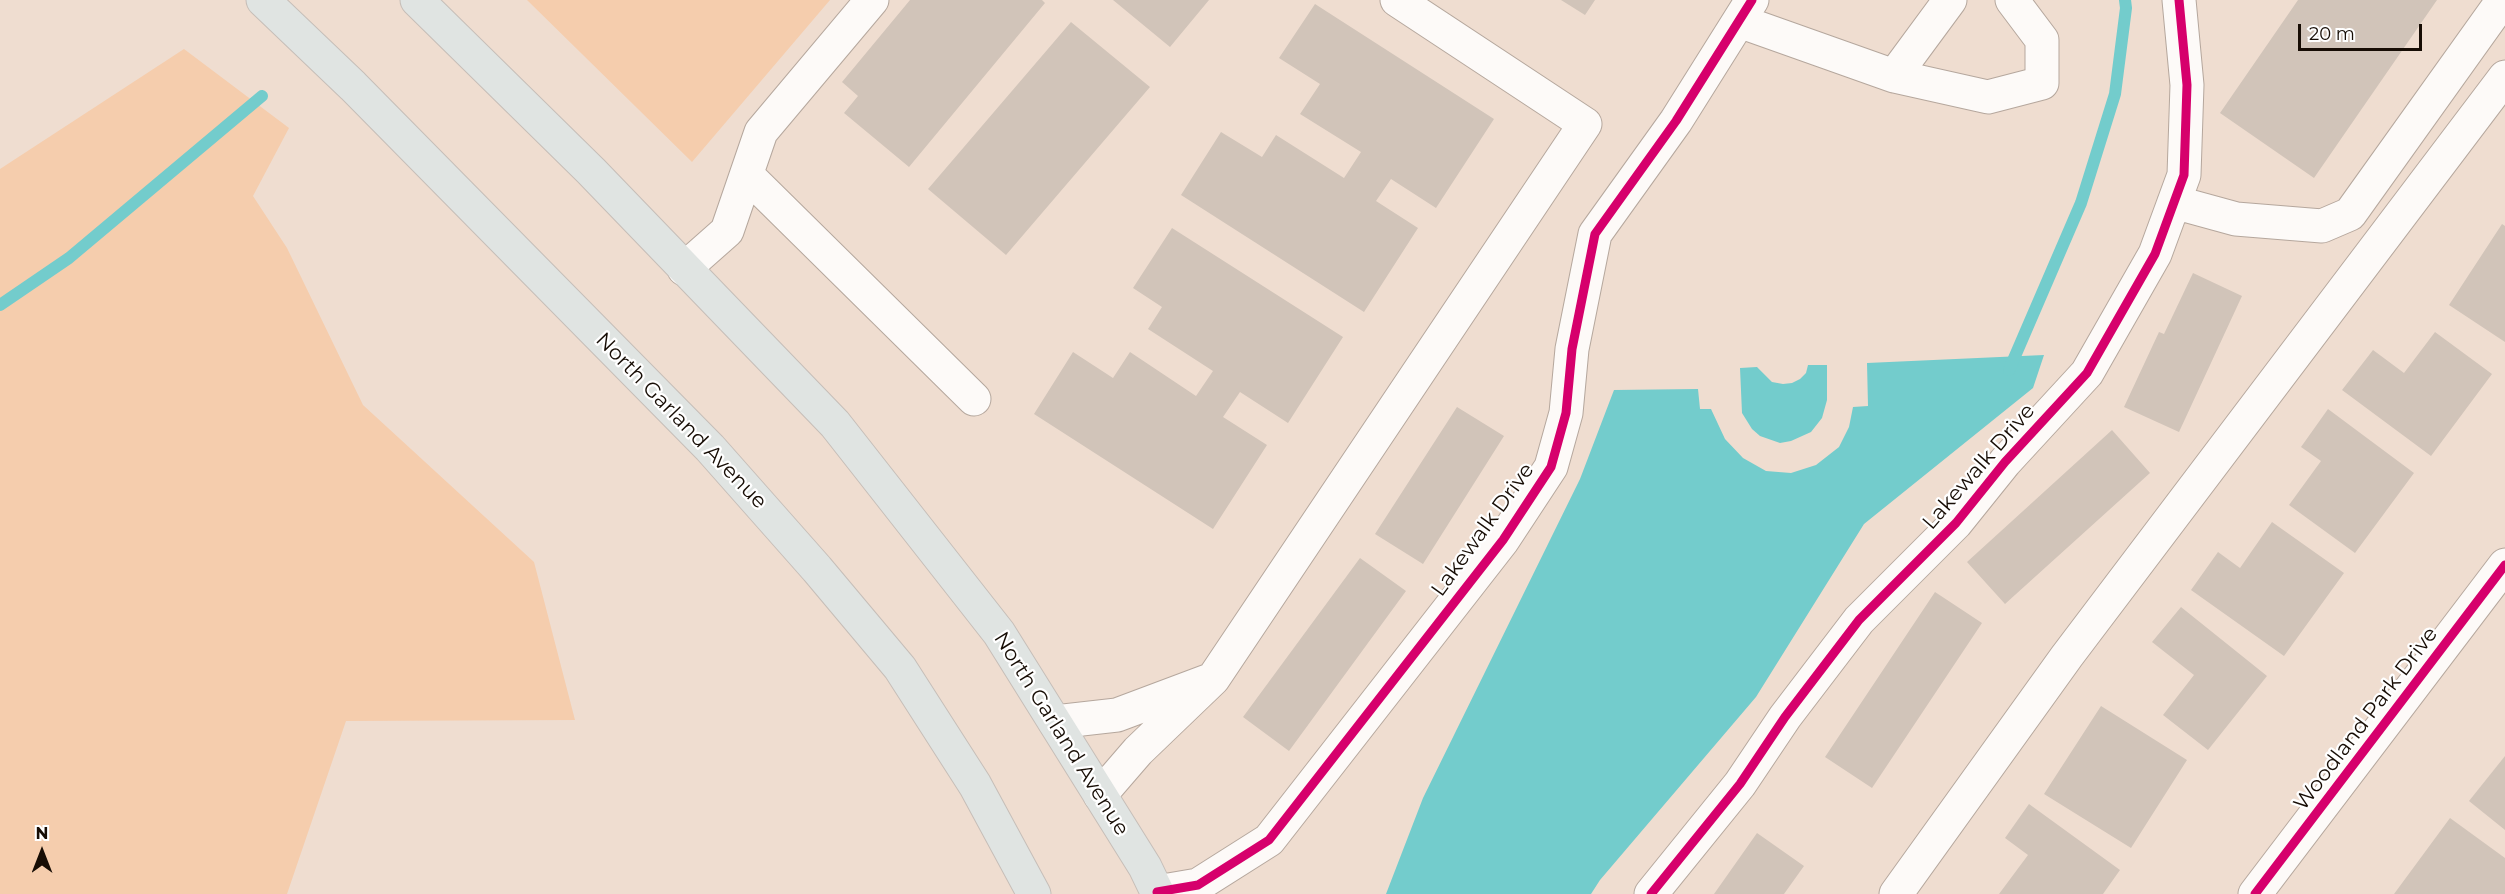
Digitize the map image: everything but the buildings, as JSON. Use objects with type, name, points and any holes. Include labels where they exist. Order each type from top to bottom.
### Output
[{"type":"main road","name":"North Garland Avenue","points":[[263,0],[353,86],[710,448],[810,560],[900,668],[975,785],[1034,894]]},
{"type":"main road","name":"North Garland Avenue","points":[[417,0],[591,171],[835,424],[999,633],[1145,867],[1156,893]]},
{"type":"street","points":[[684,268],[727,231],[761,132],[872,0]]},
{"type":"street","points":[[1100,795],[1138,752],[1213,679],[1585,124],[1397,0]]},
{"type":"street","points":[[1894,76],[1950,0]]},
{"type":"street","points":[[1746,10],[1894,76],[1988,97],[2042,83],[2042,40],[2012,0]]},
{"type":"street","name":"Lakewalk Drive","points":[[1651,894],[1740,784],[1785,717],[1859,620],[1956,523],[2005,462],[2087,373],[2155,254],[2184,175],[2187,85],[2179,0]]},
{"type":"street","points":[[2174,202],[2236,219],[2322,226],[2350,214],[2504,0]]},
{"type":"street","name":"Lakewalk Drive","points":[[1156,893],[1198,885],[1269,840],[1503,540],[1551,467],[1566,413],[1572,349],[1595,234],[1676,122],[1746,10]]},
{"type":"street","points":[[1896,894],[2067,656],[2505,77]]},
{"type":"street","points":[[747,175],[974,399]]},
{"type":"street","name":"Woodland Park Drive","points":[[2256,894],[2505,565]]},
{"type":"street","points":[[1055,722],[1117,715],[1213,679]]},
{"type":"shaded area","points":[[527,0],[830,0],[692,162]]},
{"type":"shaded area","points":[[184,49],[289,128],[253,196],[287,248],[363,405],[534,562],[575,720],[346,721],[287,894],[0,894],[0,169]]},
{"type":"water","points":[[2044,355],[2033,388],[1864,524],[1756,697],[1600,880],[1591,894],[1386,894],[1423,798],[1580,479],[1614,390],[1698,389],[1700,409],[1711,409],[1725,439],[1743,458],[1766,471],[1791,473],[1816,465],[1839,447],[1849,427],[1853,407],[1868,406],[1867,363]]},
{"type":"water","points":[[1808,365],[1827,365],[1827,400],[1822,418],[1811,432],[1791,441],[1780,443],[1760,436],[1752,429],[1742,413],[1740,368],[1757,367],[1772,382],[1783,384],[1800,379],[1806,373]]},
{"type":"waterway","points":[[2009,370],[2081,203],[2115,94],[2126,8],[2125,0]]},
{"type":"waterway","points":[[0,305],[69,258],[262,96]]},
{"type":"cycle path","points":[[1157,892],[1198,885],[1269,840],[1503,540],[1551,467],[1566,413],[1572,349],[1595,234],[1676,121],[1752,0]]},
{"type":"cycle path","points":[[1651,894],[1740,784],[1785,717],[1859,620],[1956,523],[2005,462],[2087,373],[2155,254],[2184,175],[2187,85],[2179,0]]},
{"type":"cycle path","points":[[2255,894],[2505,565]]}]
